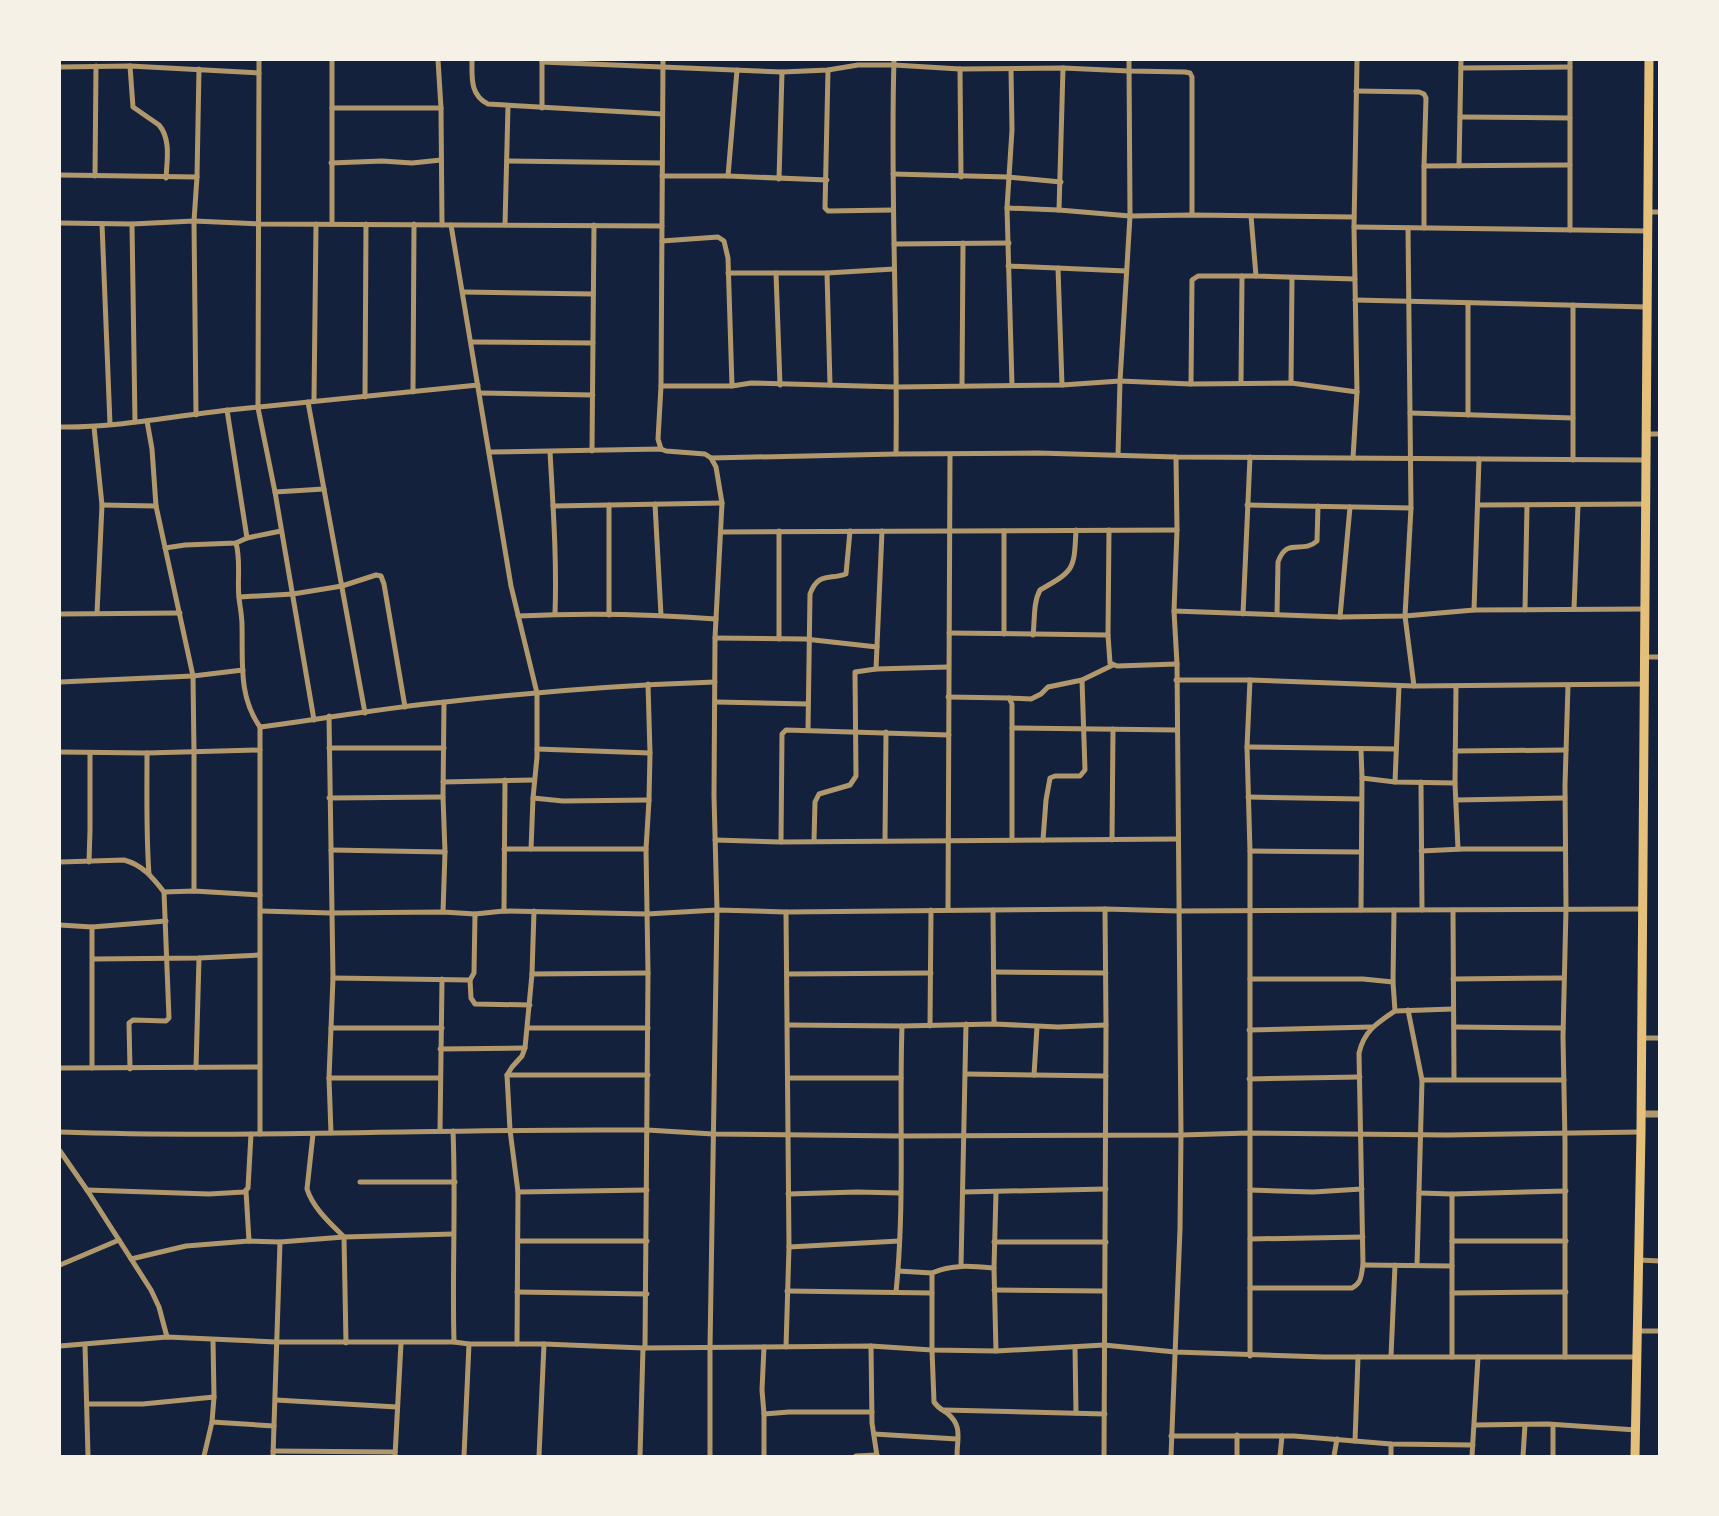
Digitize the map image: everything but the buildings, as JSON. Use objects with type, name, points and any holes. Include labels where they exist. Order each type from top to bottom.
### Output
[{"type":"main road","points":[[1635,1457],[1641,1132],[1649,60]]},
{"type":"street","points":[[259,60],[258,408],[314,720]]},
{"type":"street","points":[[331,223],[332,60]]},
{"type":"street","points":[[438,60],[442,225]]},
{"type":"street","points":[[465,60],[472,60],[472,83],[478,98],[488,104],[662,114]]},
{"type":"street","points":[[662,449],[658,439],[661,386],[663,60]]},
{"type":"street","points":[[1118,456],[1130,216],[1129,60]]},
{"type":"street","points":[[1353,458],[1357,392],[1354,218],[1357,60]]},
{"type":"street","points":[[1459,166],[1461,60]]},
{"type":"street","points":[[542,108],[542,61],[782,72],[894,62],[960,69],[1063,68],[1185,72],[1192,77],[1192,215]]},
{"type":"street","points":[[894,62],[893,211],[897,387],[895,454]]},
{"type":"street","points":[[1461,68],[1570,63],[1570,230]]},
{"type":"street","points":[[95,176],[96,66]]},
{"type":"street","points":[[60,67],[130,66],[259,73]]},
{"type":"street","points":[[130,66],[133,107],[163,128],[167,139],[166,178]]},
{"type":"street","points":[[1059,209],[1063,68]]},
{"type":"street","points":[[196,415],[194,221],[199,69]]},
{"type":"street","points":[[960,69],[961,177]]},
{"type":"street","points":[[1011,69],[1012,130],[1007,208],[1012,385]]},
{"type":"street","points":[[729,176],[737,70]]},
{"type":"street","points":[[828,70],[825,206],[828,211],[893,211]]},
{"type":"street","points":[[779,179],[782,72]]},
{"type":"street","points":[[1356,91],[1419,92],[1426,98],[1424,228]]},
{"type":"street","points":[[505,225],[508,106]]},
{"type":"street","points":[[332,108],[441,108]]},
{"type":"street","points":[[1460,117],[1570,118]]},
{"type":"street","points":[[331,163],[412,163],[441,160]]},
{"type":"street","points":[[508,161],[662,163]]},
{"type":"street","points":[[1424,166],[1570,164]]},
{"type":"street","points":[[893,174],[1008,177],[1061,182]]},
{"type":"street","points":[[60,175],[197,177]]},
{"type":"street","points":[[662,176],[827,180]]},
{"type":"street","points":[[1007,208],[1059,209],[1130,216],[1354,218]]},
{"type":"street","points":[[1648,212],[1660,212]]},
{"type":"street","points":[[1251,216],[1256,276]]},
{"type":"street","points":[[60,223],[194,221],[259,224],[662,226]]},
{"type":"street","points":[[102,224],[110,424]]},
{"type":"street","points":[[132,224],[135,422]]},
{"type":"street","points":[[316,224],[311,402],[365,713]]},
{"type":"street","points":[[365,397],[366,224]]},
{"type":"street","points":[[413,392],[414,224]]},
{"type":"street","points":[[451,225],[511,586],[537,694],[537,749],[531,849]]},
{"type":"street","points":[[592,451],[594,225]]},
{"type":"street","points":[[1354,227],[1648,231]]},
{"type":"street","points":[[1408,228],[1411,508],[1405,616],[1414,686]]},
{"type":"street","points":[[662,240],[718,237],[724,241],[728,251],[732,386]]},
{"type":"street","points":[[962,243],[962,386]]},
{"type":"street","points":[[894,244],[1009,243]]},
{"type":"street","points":[[1008,267],[1126,271]]},
{"type":"street","points":[[1058,268],[1062,385]]},
{"type":"street","points":[[728,273],[894,270]]},
{"type":"street","points":[[776,273],[780,385]]},
{"type":"street","points":[[827,273],[830,385]]},
{"type":"street","points":[[1191,384],[1192,280],[1198,275],[1355,279]]},
{"type":"street","points":[[1241,383],[1242,276]]},
{"type":"street","points":[[1291,383],[1292,278]]},
{"type":"street","points":[[463,292],[593,294]]},
{"type":"street","points":[[1355,300],[1647,307]]},
{"type":"street","points":[[1468,303],[1468,415]]},
{"type":"street","points":[[1573,305],[1573,460]]},
{"type":"street","points":[[471,342],[593,343]]},
{"type":"street","points":[[661,386],[732,386],[751,383],[897,387],[1062,385],[1120,381],[1191,384],[1291,383],[1357,392]]},
{"type":"street","points":[[60,427],[94,427],[227,410],[478,385]]},
{"type":"street","points":[[480,393],[593,395]]},
{"type":"street","points":[[227,410],[247,538]]},
{"type":"street","points":[[1410,413],[1573,418]]},
{"type":"street","points":[[147,421],[156,506],[193,676],[194,891]]},
{"type":"street","points":[[94,427],[102,505],[97,613]]},
{"type":"street","points":[[1646,434],[1660,434]]},
{"type":"street","points":[[489,452],[662,449],[705,454],[716,467],[722,503],[722,532],[715,638],[714,774],[718,911],[710,1457]]},
{"type":"street","points":[[550,452],[555,614]]},
{"type":"street","points":[[711,458],[1038,453],[1176,457],[1646,460]]},
{"type":"street","points":[[948,910],[950,454]]},
{"type":"street","points":[[1171,1457],[1181,1135],[1177,664],[1174,611],[1176,457]]},
{"type":"street","points":[[1243,614],[1250,457]]},
{"type":"street","points":[[1474,610],[1479,459]]},
{"type":"street","points":[[275,492],[324,489]]},
{"type":"street","points":[[553,506],[722,503]]},
{"type":"street","points":[[655,504],[661,615]]},
{"type":"street","points":[[1479,505],[1646,504]]},
{"type":"street","points":[[102,505],[156,506]]},
{"type":"street","points":[[609,505],[609,615]]},
{"type":"street","points":[[1248,505],[1411,508]]},
{"type":"street","points":[[1524,610],[1527,505]]},
{"type":"street","points":[[1573,609],[1578,505]]},
{"type":"street","points":[[1277,614],[1278,562],[1284,550],[1311,546],[1317,541],[1318,506]]},
{"type":"street","points":[[1340,617],[1350,507]]},
{"type":"street","points":[[1033,635],[1038,594],[1040,590],[1064,577],[1073,564],[1076,530]]},
{"type":"street","points":[[1109,530],[1109,660],[1117,666],[1177,664]]},
{"type":"street","points":[[722,532],[1177,530]]},
{"type":"street","points":[[165,548],[236,543],[281,531]]},
{"type":"street","points":[[779,531],[779,639]]},
{"type":"street","points":[[808,730],[809,598],[815,583],[823,577],[846,573],[850,531]]},
{"type":"street","points":[[876,668],[882,531]]},
{"type":"street","points":[[1004,531],[1004,634]]},
{"type":"street","points":[[236,543],[239,552],[239,597],[247,703],[260,727],[260,1134]]},
{"type":"street","points":[[239,597],[293,594],[381,576],[405,707]]},
{"type":"street","points":[[1174,611],[1340,617],[1405,616],[1474,610],[1645,609]]},
{"type":"street","points":[[60,614],[180,613]]},
{"type":"street","points":[[518,616],[661,615],[716,619]]},
{"type":"street","points":[[949,633],[1108,635]]},
{"type":"street","points":[[715,638],[810,640],[877,647]]},
{"type":"street","points":[[1644,657],[1660,657]]},
{"type":"street","points":[[948,697],[1031,699],[1048,687],[1082,680],[1113,664]]},
{"type":"street","points":[[814,841],[815,802],[819,794],[846,787],[855,779],[856,671],[876,668],[948,667]]},
{"type":"street","points":[[60,682],[193,676],[243,670]]},
{"type":"street","points":[[1043,839],[1049,780],[1052,776],[1080,776],[1086,765],[1082,680]]},
{"type":"street","points":[[1176,680],[1399,686],[1644,684]]},
{"type":"street","points":[[1250,680],[1247,747],[1250,851],[1250,1356]]},
{"type":"street","points":[[260,727],[444,702],[648,684],[715,682]]},
{"type":"street","points":[[640,1457],[647,1294],[646,849],[650,753],[648,684]]},
{"type":"street","points":[[1565,1357],[1563,1028],[1568,685]]},
{"type":"street","points":[[1395,782],[1399,686]]},
{"type":"street","points":[[1456,686],[1455,783],[1458,849]]},
{"type":"street","points":[[1009,698],[1012,704],[1012,840]]},
{"type":"street","points":[[443,912],[444,702]]},
{"type":"street","points":[[716,702],[808,704]]},
{"type":"street","points":[[329,716],[333,978],[329,1078],[331,1133]]},
{"type":"street","points":[[1012,728],[1177,730]]},
{"type":"street","points":[[1112,840],[1113,729]]},
{"type":"street","points":[[781,842],[782,734],[786,730],[949,734]]},
{"type":"street","points":[[885,841],[886,732]]},
{"type":"street","points":[[1247,747],[1396,749]]},
{"type":"street","points":[[329,748],[444,748]]},
{"type":"street","points":[[537,749],[650,753]]},
{"type":"street","points":[[1361,749],[1361,910]]},
{"type":"street","points":[[60,752],[260,750]]},
{"type":"street","points":[[1455,751],[1566,750]]},
{"type":"street","points":[[89,862],[90,753]]},
{"type":"street","points":[[147,753],[146,832],[149,874]]},
{"type":"street","points":[[1362,778],[1395,782],[1455,783]]},
{"type":"street","points":[[504,911],[505,780]]},
{"type":"street","points":[[443,782],[534,780]]},
{"type":"street","points":[[1421,782],[1422,910]]},
{"type":"street","points":[[329,798],[443,797]]},
{"type":"street","points":[[1248,797],[1361,799]]},
{"type":"street","points":[[533,798],[563,801],[649,800]]},
{"type":"street","points":[[1456,800],[1565,798]]},
{"type":"street","points":[[715,840],[781,842],[1178,839]]},
{"type":"street","points":[[504,849],[646,849]]},
{"type":"street","points":[[1421,851],[1565,849]]},
{"type":"street","points":[[331,850],[445,852]]},
{"type":"street","points":[[1250,851],[1361,852]]},
{"type":"street","points":[[60,862],[124,860],[140,866],[164,892],[169,1018],[166,1021],[133,1020],[129,1023],[130,1069]]},
{"type":"street","points":[[164,892],[260,895]]},
{"type":"street","points":[[261,911],[331,914],[443,912],[475,915],[504,911],[647,914],[718,911],[1105,909],[1642,909]]},
{"type":"street","points":[[1104,1457],[1105,909]]},
{"type":"street","points":[[1453,909],[1454,1079]]},
{"type":"street","points":[[930,1026],[931,910]]},
{"type":"street","points":[[993,910],[994,1024]]},
{"type":"street","points":[[1394,910],[1395,1010]]},
{"type":"street","points":[[517,1344],[518,1192],[510,1130],[507,1075],[525,1048],[530,1005],[534,911]]},
{"type":"street","points":[[786,912],[789,1247],[786,1347]]},
{"type":"street","points":[[475,915],[474,973],[470,979],[472,1002],[530,1005]]},
{"type":"street","points":[[60,925],[92,927],[166,921]]},
{"type":"street","points":[[92,927],[92,1068]]},
{"type":"street","points":[[93,959],[259,955]]},
{"type":"street","points":[[196,1068],[199,958]]},
{"type":"street","points":[[994,972],[1106,973]]},
{"type":"street","points":[[532,974],[648,973]]},
{"type":"street","points":[[788,974],[931,973]]},
{"type":"street","points":[[333,978],[470,979]]},
{"type":"street","points":[[1453,979],[1564,978]]},
{"type":"street","points":[[440,1131],[443,979]]},
{"type":"street","points":[[1250,979],[1363,979],[1393,982]]},
{"type":"street","points":[[1250,1288],[1352,1288],[1360,1281],[1363,1237],[1360,1048],[1371,1027],[1395,1010],[1453,1009]]},
{"type":"street","points":[[1408,1010],[1422,1080],[1417,1265]]},
{"type":"street","points":[[961,1266],[966,1024]]},
{"type":"street","points":[[788,1025],[1106,1025]]},
{"type":"street","points":[[896,1292],[902,1026]]},
{"type":"street","points":[[1034,1075],[1037,1027]]},
{"type":"street","points":[[1250,1030],[1371,1027]]},
{"type":"street","points":[[1454,1027],[1563,1028]]},
{"type":"street","points":[[331,1028],[442,1028]]},
{"type":"street","points":[[528,1028],[648,1028]]},
{"type":"street","points":[[1641,1038],[1660,1038]]},
{"type":"street","points":[[440,1049],[525,1048]]},
{"type":"street","points":[[60,1068],[259,1067]]},
{"type":"street","points":[[965,1074],[1106,1076]]},
{"type":"street","points":[[507,1075],[648,1075]]},
{"type":"street","points":[[1249,1079],[1360,1077]]},
{"type":"street","points":[[329,1078],[440,1078]]},
{"type":"street","points":[[788,1078],[901,1078]]},
{"type":"street","points":[[1422,1080],[1564,1080]]},
{"type":"street","points":[[1641,1114],[1660,1114]]},
{"type":"street","points":[[60,1132],[313,1134],[647,1130],[713,1134],[964,1136],[1641,1132]]},
{"type":"street","points":[[453,1131],[454,1342]]},
{"type":"street","points":[[248,1241],[246,1191],[250,1176],[251,1134]]},
{"type":"street","points":[[313,1134],[307,1189],[309,1196],[323,1217],[344,1237],[346,1343]]},
{"type":"street","points":[[60,1151],[151,1290],[167,1337]]},
{"type":"street","points":[[60,1166],[66,1161]]},
{"type":"street","points":[[360,1182],[455,1182]]},
{"type":"street","points":[[963,1192],[1106,1189]]},
{"type":"street","points":[[1250,1190],[1313,1192],[1362,1189]]},
{"type":"street","points":[[87,1190],[209,1194],[235,1194],[246,1191]]},
{"type":"street","points":[[518,1192],[647,1190]]},
{"type":"street","points":[[1419,1193],[1566,1191]]},
{"type":"street","points":[[996,1192],[993,1268],[996,1351]]},
{"type":"street","points":[[788,1194],[900,1193]]},
{"type":"street","points":[[1452,1194],[1452,1357]]},
{"type":"street","points":[[131,1259],[186,1246],[248,1241],[453,1234]]},
{"type":"street","points":[[1250,1239],[1363,1237]]},
{"type":"street","points":[[60,1265],[119,1240]]},
{"type":"street","points":[[518,1241],[647,1241]]},
{"type":"street","points":[[789,1247],[899,1241]]},
{"type":"street","points":[[1452,1241],[1566,1241]]},
{"type":"street","points":[[280,1242],[273,1454],[395,1454],[401,1343]]},
{"type":"street","points":[[994,1242],[1106,1242]]},
{"type":"street","points":[[1639,1260],[1660,1261]]},
{"type":"street","points":[[1363,1265],[1452,1266]]},
{"type":"street","points":[[1391,1356],[1395,1265]]},
{"type":"street","points":[[898,1271],[932,1273],[943,1268],[961,1266],[993,1268]]},
{"type":"street","points":[[932,1273],[934,1402],[957,1423],[957,1457]]},
{"type":"street","points":[[994,1290],[1104,1291]]},
{"type":"street","points":[[787,1291],[932,1293]]},
{"type":"street","points":[[517,1292],[647,1294]]},
{"type":"street","points":[[1452,1293],[1566,1292]]},
{"type":"street","points":[[1637,1331],[1660,1331]]},
{"type":"street","points":[[60,1346],[167,1337],[276,1342],[454,1342],[644,1348],[871,1346],[996,1351],[1104,1345],[1250,1356],[1637,1357]]},
{"type":"street","points":[[204,1457],[214,1398],[213,1340]]},
{"type":"street","points":[[464,1457],[469,1344]]},
{"type":"street","points":[[539,1457],[544,1344]]},
{"type":"street","points":[[85,1345],[88,1457]]},
{"type":"street","points":[[856,1457],[877,1456],[872,1412],[871,1346]]},
{"type":"street","points":[[764,1347],[764,1457]]},
{"type":"street","points":[[1076,1347],[1076,1413]]},
{"type":"street","points":[[1355,1441],[1357,1357]]},
{"type":"street","points":[[1472,1457],[1478,1357]]},
{"type":"street","points":[[88,1405],[214,1398]]},
{"type":"street","points":[[276,1400],[397,1407]]},
{"type":"street","points":[[944,1410],[1104,1414]]},
{"type":"street","points":[[764,1413],[872,1412]]},
{"type":"street","points":[[212,1422],[274,1426]]},
{"type":"street","points":[[1475,1425],[1553,1425],[1636,1430]]},
{"type":"street","points":[[1523,1457],[1525,1425]]},
{"type":"street","points":[[1553,1425],[1553,1457]]},
{"type":"street","points":[[874,1434],[957,1439]]},
{"type":"street","points":[[1237,1435],[1237,1457]]},
{"type":"street","points":[[1171,1436],[1282,1436],[1391,1444],[1473,1445]]},
{"type":"street","points":[[1280,1457],[1282,1436]]},
{"type":"street","points":[[1334,1457],[1337,1439]]},
{"type":"street","points":[[1391,1444],[1391,1457]]}]
